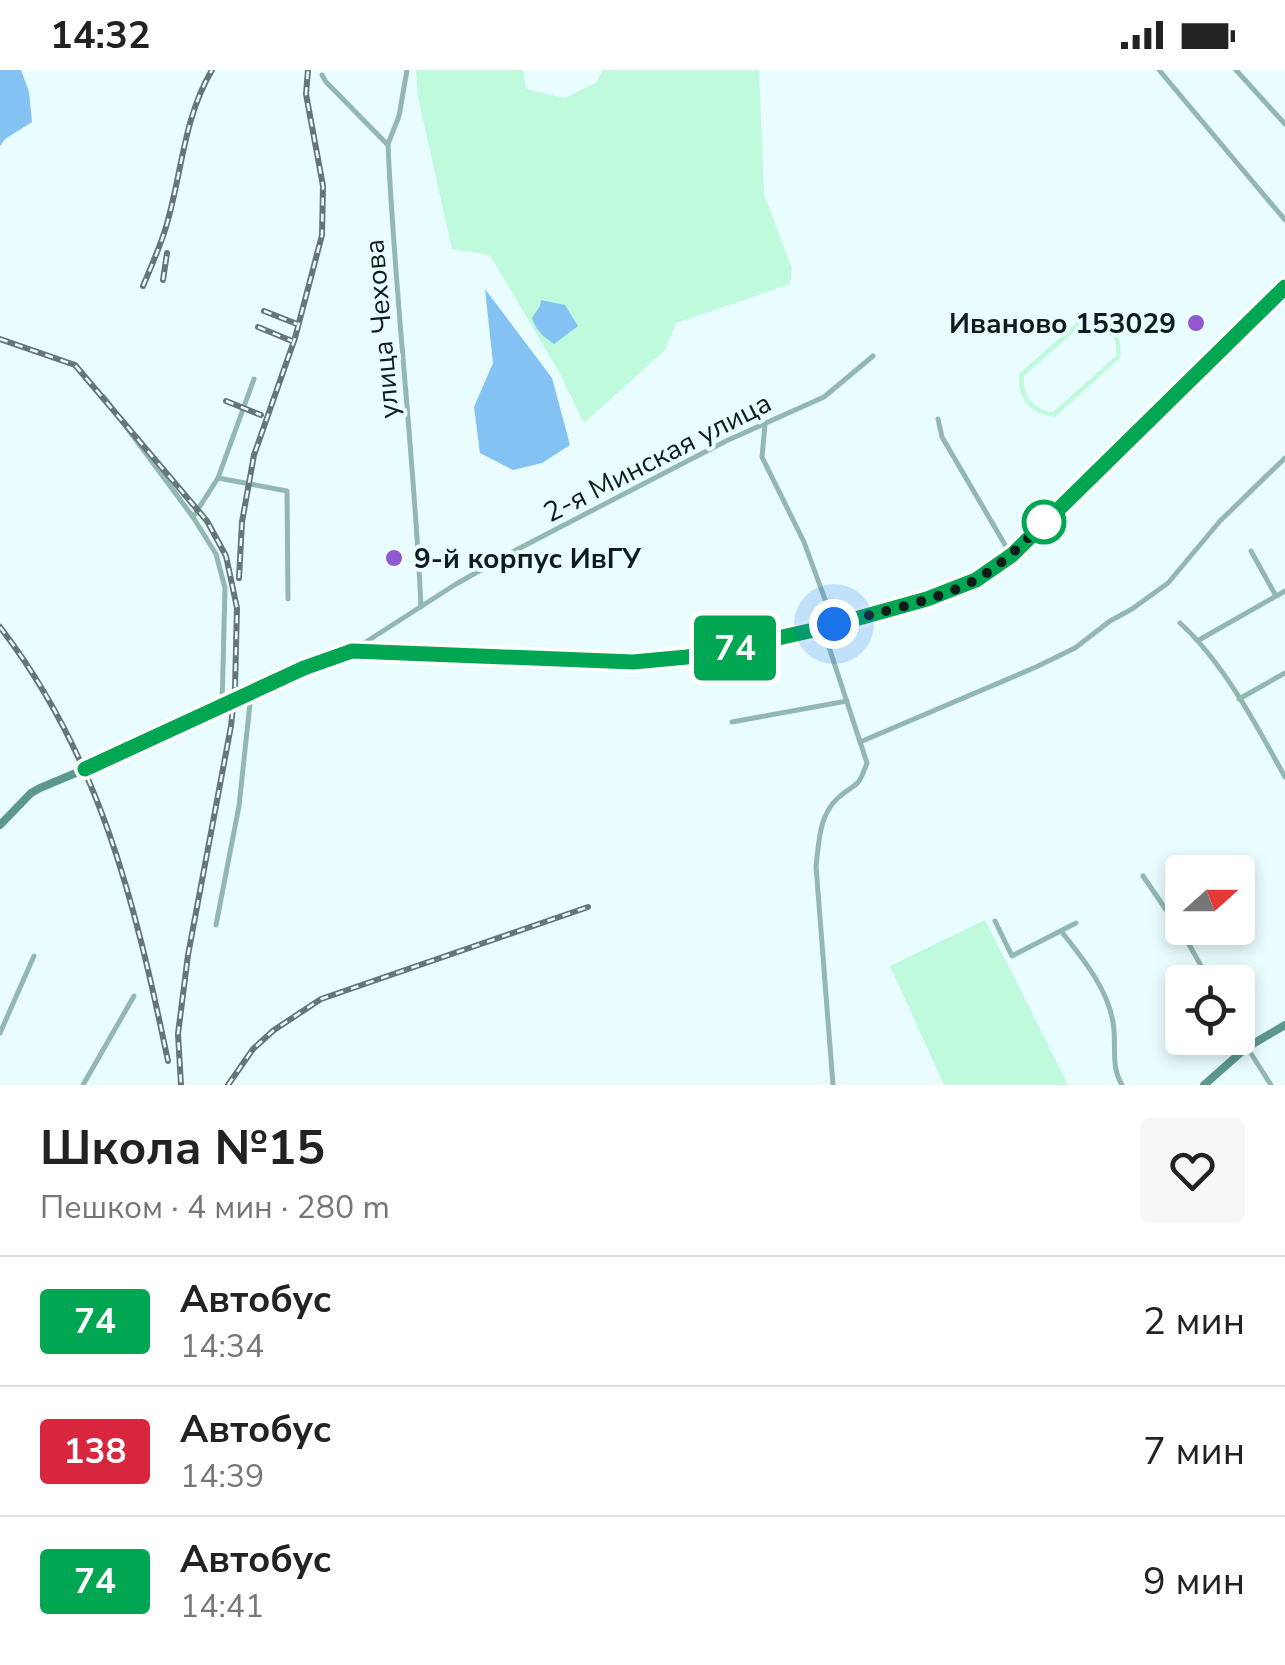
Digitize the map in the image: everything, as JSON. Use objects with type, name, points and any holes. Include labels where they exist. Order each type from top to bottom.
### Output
[{"type":"main road","points":[[0,825],[31,793],[315,663],[352,651],[633,662],[715,652],[823,628],[927,599],[976,580],[1012,555],[1285,287]]},
{"type":"main road","points":[[1255,1043],[1285,1025]]},
{"type":"main road","points":[[1204,1085],[1238,1055]]},
{"type":"street","name":"улица Чехова","points":[[406,70],[399,116],[388,145],[421,607]]},
{"type":"street","points":[[1158,70],[1285,220]]},
{"type":"street","points":[[1236,70],[1285,124]]},
{"type":"street","points":[[322,74],[388,145]]},
{"type":"street","name":"2-я Минская улица","points":[[352,651],[518,549],[726,441],[824,397],[874,356]]},
{"type":"street","points":[[193,518],[218,478],[254,380]]},
{"type":"street","points":[[104,397],[216,554],[225,588],[222,706]]},
{"type":"street","points":[[938,419],[942,437],[1012,555]]},
{"type":"street","points":[[765,425],[762,457],[804,542],[834,624]]},
{"type":"street","points":[[860,742],[1074,648],[1168,583],[1220,522],[1285,458]]},
{"type":"street","points":[[218,478],[287,491],[288,599]]},
{"type":"street","points":[[1251,551],[1276,596]]},
{"type":"street","points":[[1199,640],[1285,590]]},
{"type":"street","points":[[1180,623],[1199,640],[1282,765],[1285,777]]},
{"type":"street","points":[[823,628],[867,763],[859,784],[826,812],[816,866],[833,1085]]},
{"type":"street","points":[[1239,700],[1285,673]]},
{"type":"street","points":[[216,925],[239,806],[252,692]]},
{"type":"street","points":[[732,722],[847,702]]},
{"type":"street","points":[[1143,876],[1201,965]]},
{"type":"street","points":[[995,922],[1012,956],[1076,923]]},
{"type":"street","points":[[1061,931],[1088,966],[1110,1006],[1113,1064],[1122,1085]]},
{"type":"street","points":[[0,1032],[34,956]]},
{"type":"street","points":[[83,1085],[134,996]]},
{"type":"street","points":[[1251,1055],[1271,1085]]},
{"type":"green space","points":[[416,70],[523,70],[526,89],[565,98],[597,82],[602,70],[759,70],[764,194],[792,269],[790,284],[676,323],[665,350],[584,423],[559,372],[490,255],[452,249],[418,97]]},
{"type":"green space","points":[[1084,316],[1108,323],[1120,341],[1120,358],[1055,417],[1039,413],[1027,404],[1020,391],[1019,374]],"holes":[[[1086,321],[1097,322],[1114,338],[1116,356],[1053,412],[1035,405],[1027,396],[1024,376]]]},
{"type":"green space","points":[[985,920],[1068,1085],[944,1085],[890,966]]},
{"type":"water","points":[[0,70],[21,70],[29,92],[32,122],[0,146]]},
{"type":"water","points":[[485,289],[552,378],[570,445],[542,463],[513,470],[480,453],[474,407],[493,363]]},
{"type":"water","points":[[541,300],[565,305],[578,326],[554,344],[532,318]]},
{"type":"railway","points":[[143,286],[166,227],[195,108],[212,70]]},
{"type":"railway","points":[[239,578],[242,522],[254,455],[295,338],[322,235],[323,186],[306,94],[308,70]]},
{"type":"railway","points":[[163,280],[167,253]]},
{"type":"railway","points":[[264,311],[297,324]]},
{"type":"railway","points":[[258,327],[292,341]]},
{"type":"railway","points":[[0,339],[75,365],[207,521],[226,556],[237,608],[235,688],[188,955],[178,1034],[181,1085]]},
{"type":"railway","points":[[226,401],[261,415]]},
{"type":"railway","points":[[0,627],[35,676],[64,727],[109,834],[142,945],[168,1061]]},
{"type":"railway","points":[[228,1085],[253,1049],[321,999],[588,907]]},
{"type":"bus line","name":"74","points":[[85,769],[304,668],[352,651],[633,662],[687,657],[823,628],[927,599],[976,580],[1012,555],[1285,287]]},
{"type":"place","name":"Иваново 153029","points":[[1196,323]]},
{"type":"place","name":"9-й корпус ИвГУ","points":[[394,558]]},
{"type":"route","points":[[834,624],[927,599],[976,580],[1012,555],[1054,512],[1044,522]]}]
